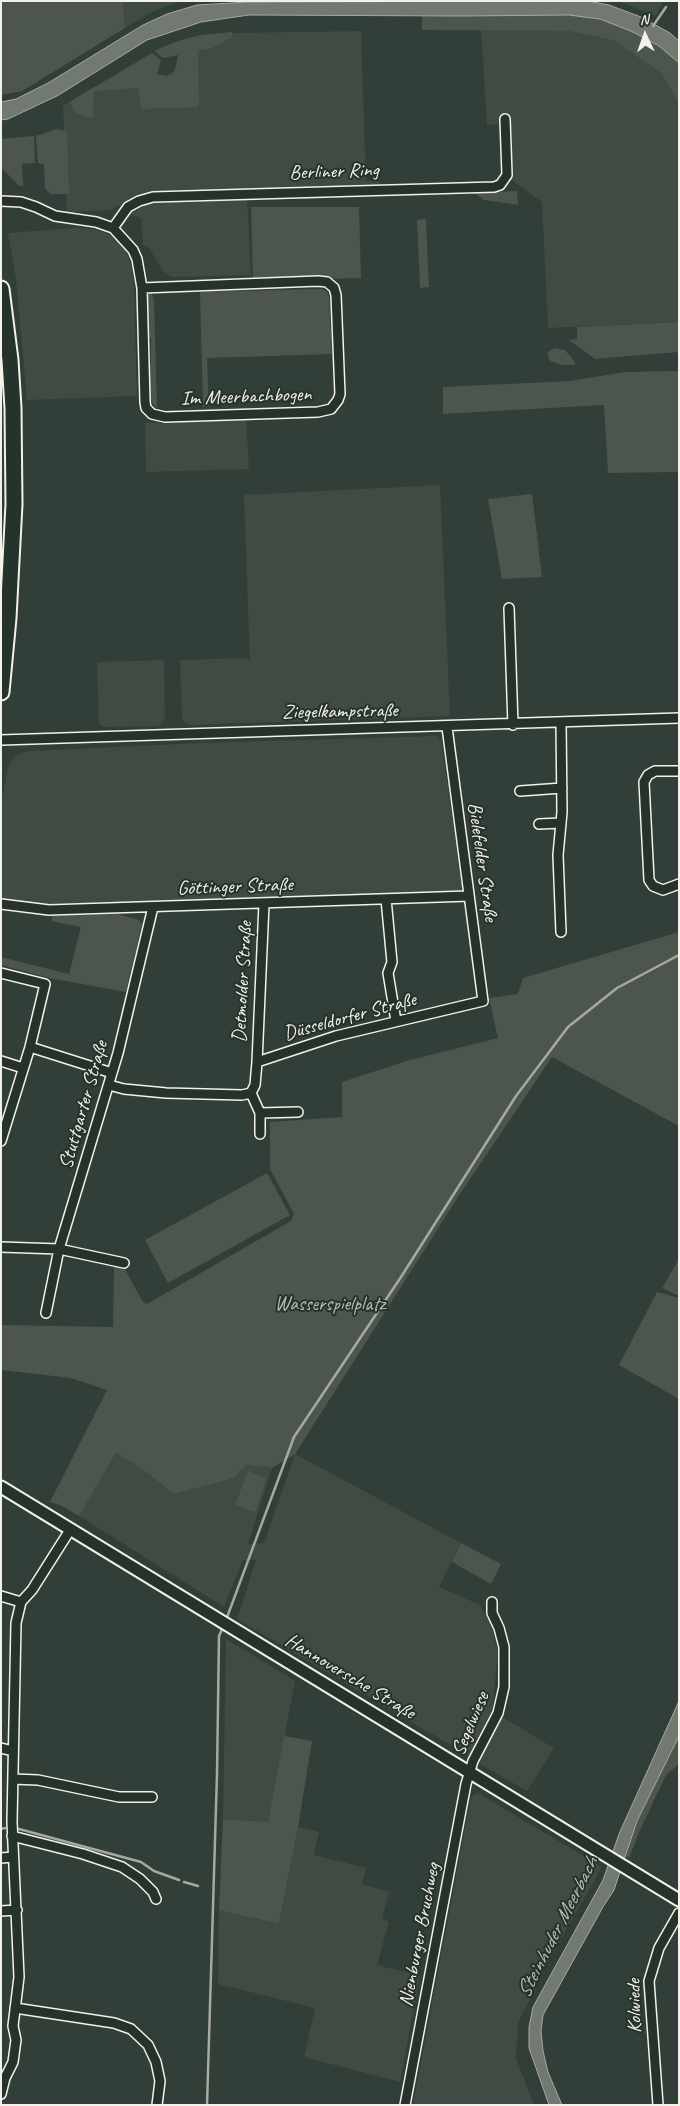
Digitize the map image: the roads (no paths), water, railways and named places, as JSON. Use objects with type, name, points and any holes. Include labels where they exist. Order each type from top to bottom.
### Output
[{"type":"main road","points":[[1,289],[10,360],[7,409],[14,504],[8,618],[1,692]]},
{"type":"street","name":"Berliner Ring","points":[[113,228],[128,207],[138,201],[153,198],[494,187],[500,185],[507,175],[505,120]]},
{"type":"street","points":[[1,201],[21,202],[36,206],[55,216],[96,222],[113,228]]},
{"type":"street","name":"Im Meerbachbogen","points":[[113,228],[132,250],[137,259],[142,288],[145,402],[146,408],[152,414],[165,417],[318,412],[331,409],[338,400],[340,394],[336,295],[334,288],[327,282],[142,288]]},
{"type":"street","points":[[508,608],[513,724]]},
{"type":"street","name":"Ziegelkampstraße","points":[[1,740],[679,718]]},
{"type":"street","points":[[561,722],[562,788],[558,855],[561,932]]},
{"type":"street","name":"Bielefelder Straße","points":[[447,727],[483,1001]]},
{"type":"street","points":[[679,771],[655,771],[648,775],[644,782],[649,880],[653,886],[663,890],[679,884]]},
{"type":"street","points":[[520,791],[562,788]]},
{"type":"street","points":[[539,824],[561,823]]},
{"type":"street","name":"Göttinger Straße","points":[[1,904],[49,910],[469,896]]},
{"type":"street","points":[[386,899],[392,962],[388,973],[396,1022]]},
{"type":"street","name":"Detmolder Straße","points":[[257,1062],[264,904]]},
{"type":"street","name":"Stuttgarter Straße","points":[[46,1313],[59,1249],[109,1085],[153,907]]},
{"type":"street","points":[[1,973],[45,984],[30,1046],[1,1141]]},
{"type":"street","name":"Düsseldorfer Straße","points":[[257,1062],[336,1036],[483,1001]]},
{"type":"street","points":[[30,1046],[112,1073]]},
{"type":"street","points":[[1,1061],[23,1068]]},
{"type":"street","points":[[257,1062],[251,1093],[260,1112],[260,1134]]},
{"type":"street","points":[[109,1085],[124,1089],[166,1092],[242,1095],[251,1093]]},
{"type":"street","points":[[260,1112],[298,1112]]},
{"type":"street","points":[[1,1247],[59,1249],[124,1263]]},
{"type":"street","name":"Hannoversche Straße","points":[[1,1487],[679,1900]]},
{"type":"street","points":[[1,2094],[5,2078],[13,2062],[16,2040],[13,2026],[19,1952],[12,1836],[16,1623],[22,1602],[32,1590],[70,1530]]},
{"type":"street","points":[[1,1596],[22,1602]]},
{"type":"street","name":"Segelwiese","points":[[469,1772],[498,1713],[504,1687],[504,1647],[499,1628],[492,1613],[492,1602]]},
{"type":"street","points":[[1,1748],[13,1751]]},
{"type":"street","name":"Nienburger Bruchweg","points":[[405,2105],[469,1772]]},
{"type":"street","points":[[13,1779],[38,1780],[119,1797],[152,1797]]},
{"type":"street","points":[[12,1836],[83,1854],[122,1867],[140,1879],[153,1892],[156,1898]]},
{"type":"street","points":[[1,1858],[13,1858]]},
{"type":"street","points":[[1,1911],[17,1910]]},
{"type":"street","name":"Kolwiede","points":[[658,2105],[649,1981],[659,1948],[679,1913]]},
{"type":"street","points":[[15,2008],[114,2023],[131,2029],[148,2045],[156,2062],[160,2081],[157,2105]]},
{"type":"waterway","points":[[653,26],[666,7]]},
{"type":"waterway","points":[[226,1620],[294,1437],[401,1277],[516,1096],[568,1027],[617,988],[679,955]]},
{"type":"waterway","points":[[207,2105],[217,1774],[219,1636],[223,1627]]},
{"type":"waterway","points":[[1,1829],[5,1828]]},
{"type":"waterway","points":[[19,1829],[141,1862],[154,1871],[179,1880]]},
{"type":"waterway","points":[[184,1882],[198,1886]]},
{"type":"park label","name":"Wasserspielplatz","points":[[330,1305]]},
{"type":"water label","name":"Steinhuder Meerbach","points":[[558,1928]]}]
